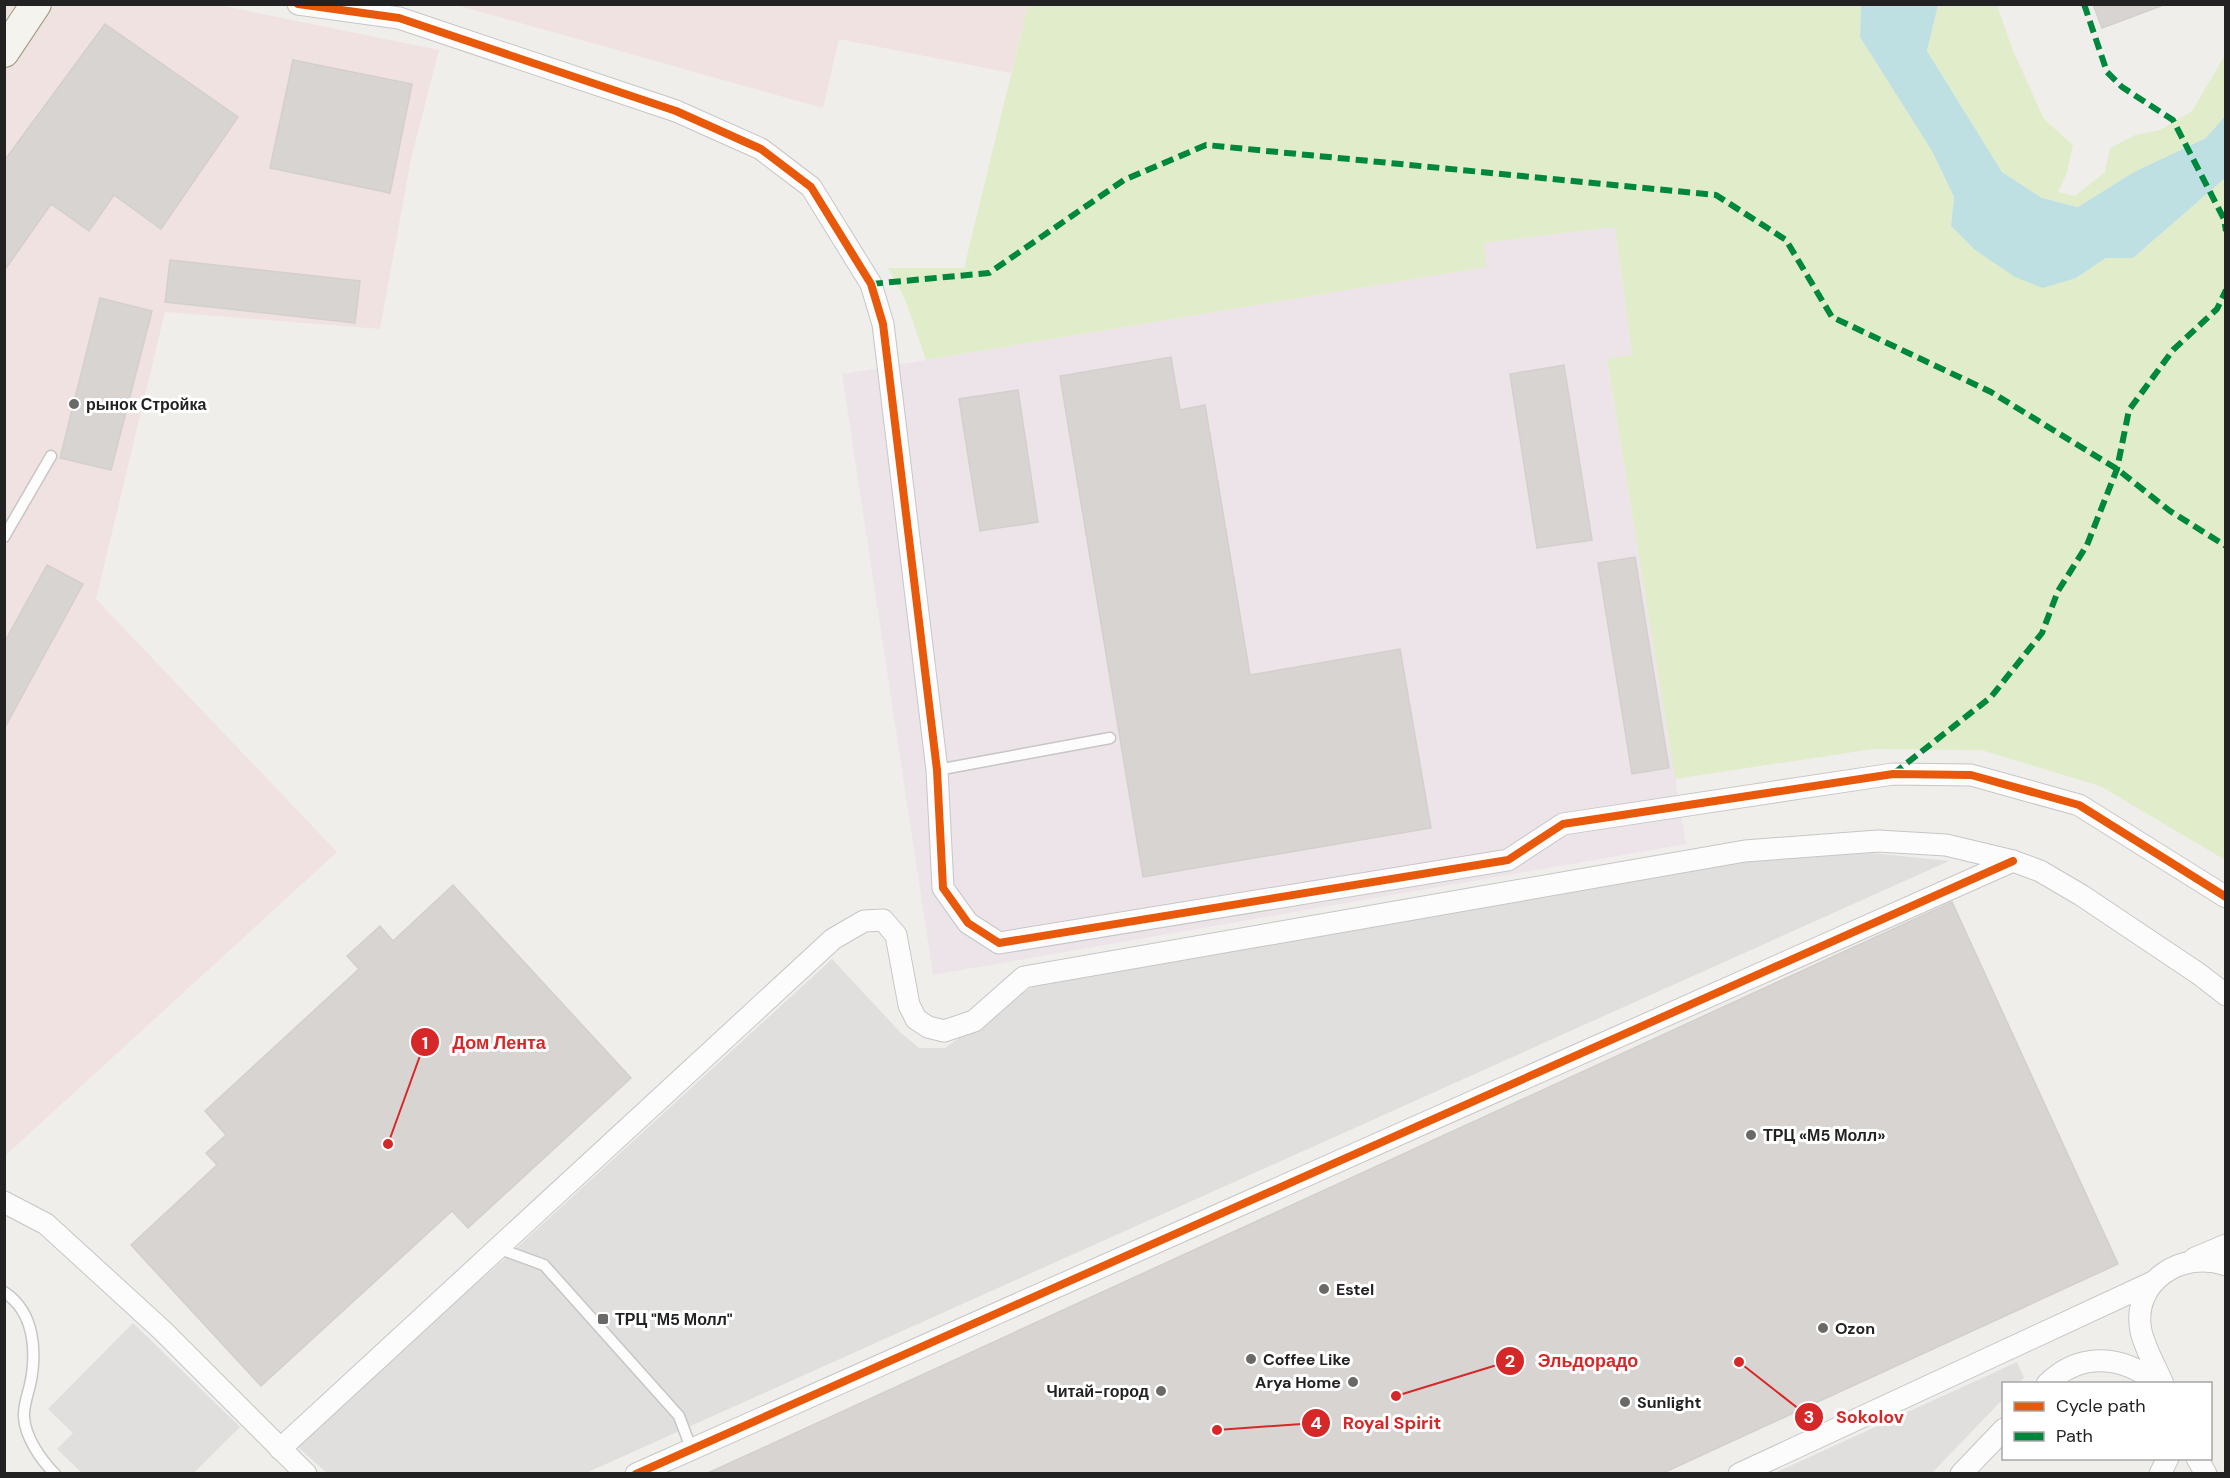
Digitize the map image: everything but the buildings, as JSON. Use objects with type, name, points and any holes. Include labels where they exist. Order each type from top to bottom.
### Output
[{"type":"street","points":[[4,52],[36,4]]},
{"type":"street","points":[[298,4],[399,18],[676,111],[760,149],[811,187],[871,284],[883,324],[937,770],[943,888],[968,923],[999,943],[1508,860],[1563,824],[1893,774],[1971,775],[2079,805],[2226,897]]},
{"type":"street","points":[[280,1449],[500,1249],[832,939],[864,921],[883,920],[896,935],[916,1019],[928,1027],[944,1031],[975,1021],[1024,977],[1745,850],[1878,841],[1946,845],[2013,861],[2040,871],[2081,895],[2199,974],[2226,995]]},
{"type":"street","points":[[636,1473],[2013,861]]},
{"type":"street","points":[[4,1202],[46,1224],[163,1331],[306,1473]]},
{"type":"street","points":[[2163,1382],[2141,1331],[2142,1304],[2155,1281],[2164,1271],[2226,1245]]},
{"type":"street","points":[[2189,1261],[2202,1260],[2226,1265]]},
{"type":"street","points":[[1739,1473],[2155,1281]]},
{"type":"street","points":[[2048,1382],[2061,1371],[2080,1362],[2100,1359],[2122,1362],[2145,1372],[2157,1382]]},
{"type":"street","points":[[1961,1473],[2002,1431]]},
{"type":"street","points":[[2198,1460],[2206,1473]]},
{"type":"lane","points":[[4,537],[51,456]]},
{"type":"lane","points":[[937,770],[1110,738]]},
{"type":"lane","points":[[500,1249],[544,1265],[680,1416],[691,1448]]},
{"type":"lane","points":[[4,1292],[20,1307],[30,1326],[35,1348],[23,1416],[29,1435],[55,1473]]},
{"type":"shaded area","name":"рынок Стройка","points":[[5,5],[219,5],[439,50],[411,159],[380,329],[165,312],[96,599],[337,852],[5,1156]]},
{"type":"shaded area","points":[[456,5],[1028,5],[1011,73],[839,39],[823,108]]},
{"type":"shaded area","points":[[1615,227],[1632,355],[1607,360],[1686,844],[933,975],[842,374],[1485,267],[1483,243]]},
{"type":"shaded area","points":[[1872,853],[1949,861],[586,1473],[327,1473],[291,1441],[498,1265],[832,959],[900,1032],[919,1048],[945,1048],[1036,984],[1752,861]]},
{"type":"shaded area","points":[[133,1323],[240,1427],[194,1473],[82,1473],[57,1449],[73,1433],[48,1409]]},
{"type":"shaded area","points":[[2017,1362],[2024,1378],[2020,1382],[2002,1382],[2002,1400],[1932,1473],[1775,1473]]},
{"type":"green space","points":[[1028,5],[1861,5],[1860,37],[1932,151],[1954,197],[1951,226],[2076,278],[2106,258],[2133,258],[2225,178],[2225,860],[2100,786],[1981,750],[1873,749],[1675,779],[1607,359],[1632,355],[1615,227],[1484,243],[1486,267],[926,360],[905,299],[888,268],[964,268]]},
{"type":"green space","points":[[1938,5],[1997,5],[2012,48],[2044,119],[2073,145],[2067,173],[2058,192],[2075,196],[2105,172],[2110,148],[2135,135],[2160,130],[2192,111],[2225,55],[2225,116],[2206,138],[2134,172],[2078,207],[2042,198],[2002,172],[1927,51]]},
{"type":"water","points":[[1861,5],[1938,5],[1927,51],[2002,172],[2042,198],[2078,207],[2134,172],[2206,138],[2225,116],[2225,178],[2133,258],[2106,258],[2076,278],[2043,288],[2015,277],[1975,250],[1951,226],[1954,197],[1932,151],[1860,37]]},
{"type":"marked path","points":[[2084,4],[2107,72],[2122,87],[2173,120],[2224,219],[2226,231]]},
{"type":"marked path","points":[[871,284],[989,273],[1124,180],[1206,145],[1716,195],[1786,240],[1832,317],[1991,392],[2117,469],[2170,511],[2226,546]]},
{"type":"marked path","points":[[1893,774],[1991,697],[2042,633],[2058,591],[2087,545],[2117,469],[2129,410],[2173,350],[2217,309],[2226,290]]},
{"type":"cycle path","points":[[298,4],[399,18],[676,111],[761,149],[811,187],[871,284],[883,324],[937,770],[943,888],[968,923],[999,943],[1508,860],[1563,824],[1893,774],[1971,775],[2079,805],[2226,897]]},
{"type":"cycle path","points":[[636,1474],[2013,861]]},
{"type":"place","name":"рынок Стройка","points":[[74,404]]},
{"type":"place","name":"ТРЦ «М5 Молл»","points":[[1751,1135]]},
{"type":"place","name":"Дом Лента","points":[[388,1144]]},
{"type":"place","name":"Estel","points":[[1324,1289]]},
{"type":"place","name":"ТРЦ \"М5 Молл\"","points":[[603,1319]]},
{"type":"place","name":"Ozon","points":[[1823,1328]]},
{"type":"place","name":"Coffee Like","points":[[1251,1359]]},
{"type":"place","name":"Sokolov","points":[[1739,1362]]},
{"type":"place","name":"Arya Home","points":[[1353,1382]]},
{"type":"place","name":"Читай-город","points":[[1161,1391]]},
{"type":"place","name":"Эльдорадо","points":[[1396,1396]]},
{"type":"place","name":"Sunlight","points":[[1625,1402]]},
{"type":"place","name":"Royal Spirit","points":[[1217,1430]]}]
